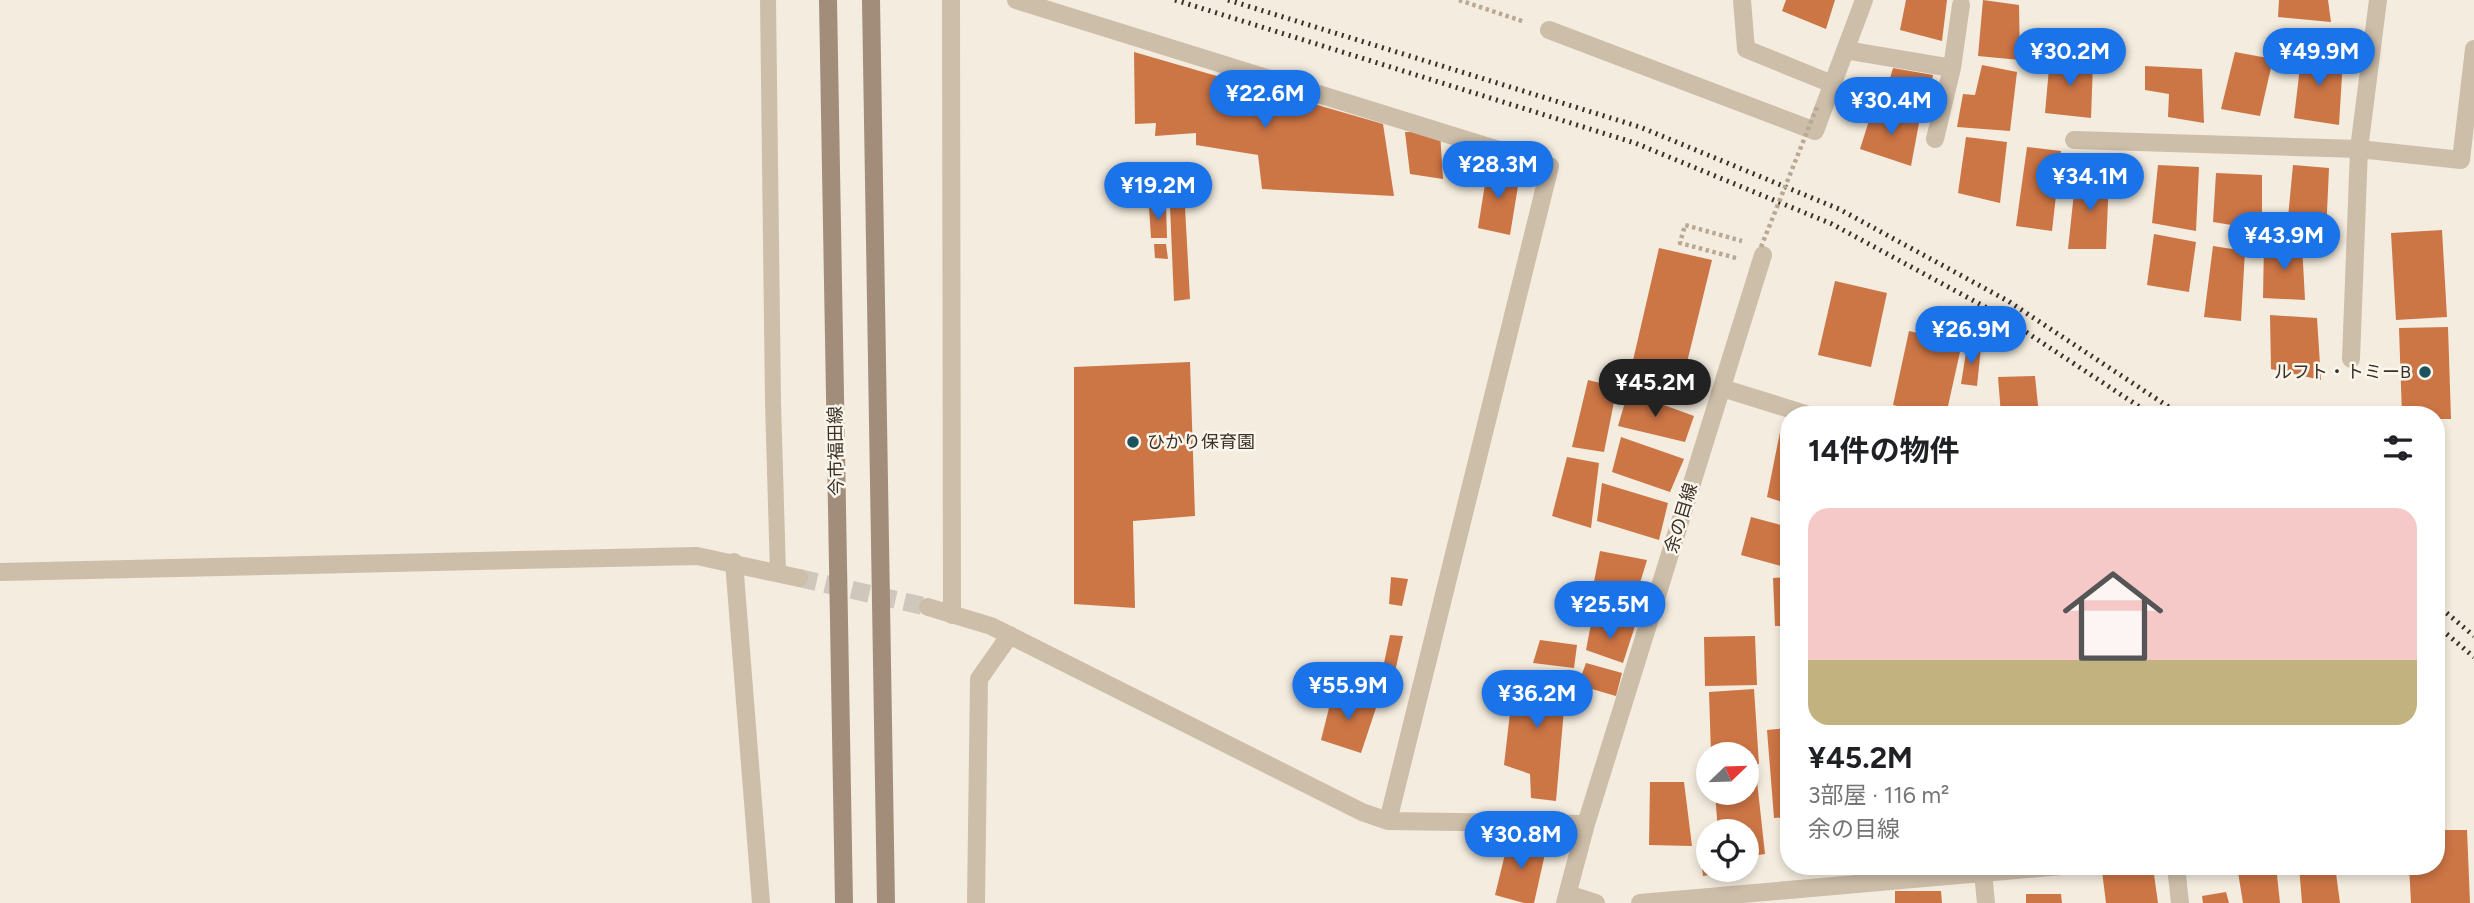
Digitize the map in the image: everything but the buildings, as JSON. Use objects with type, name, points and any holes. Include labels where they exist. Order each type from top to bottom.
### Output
[{"type":"main road","name":"今市福田線","points":[[828,0],[844,903]]},
{"type":"main road","points":[[871,0],[886,903]]},
{"type":"street","points":[[951,0],[952,615]]},
{"type":"street","points":[[1016,0],[1550,166],[1388,821]]},
{"type":"street","points":[[1742,0],[1746,49],[1832,84]]},
{"type":"street","points":[[1549,30],[1815,131],[1864,0]]},
{"type":"street","points":[[2351,359],[2359,149],[2378,0]]},
{"type":"street","points":[[1935,139],[1952,68],[1961,5]]},
{"type":"street","points":[[2074,140],[2359,149],[2461,160],[2474,49]]},
{"type":"street","points":[[1845,50],[1952,68]]},
{"type":"street","name":"余の目線","points":[[1577,900],[1586,824],[1761,256]]},
{"type":"street","points":[[1722,388],[1780,406]]},
{"type":"street","points":[[0,572],[697,556],[799,578]]},
{"type":"street","points":[[734,562],[761,903]]},
{"type":"street","points":[[928,607],[991,626],[1010,635],[1362,813],[1388,821],[1586,824]]},
{"type":"street","points":[[976,903],[979,679],[1010,635]]},
{"type":"street","points":[[1640,903],[1781,897],[1896,875]]},
{"type":"street","points":[[1983,875],[1986,903]]},
{"type":"street","points":[[2177,875],[2180,903]]},
{"type":"lane","points":[[768,0],[778,573]]},
{"type":"path","points":[[1459,0],[1549,30]]},
{"type":"path","points":[[1748,243],[1685,225],[1680,243],[1761,256],[1816,107]]},
{"type":"tunnel","points":[[799,578],[928,607]]},
{"type":"railway","points":[[1175,0],[1635,143],[1832,224],[2000,315],[2138,406]]},
{"type":"railway","points":[[1228,0],[1640,127],[1839,209],[2008,301],[2167,406]]},
{"type":"railway","points":[[2445,612],[2474,636]]},
{"type":"railway","points":[[2445,633],[2474,657]]},
{"type":"place","name":"ルフト・トミーB","points":[[2425,372]]},
{"type":"place","name":"ひかり保育園","points":[[1133,442]]}]
